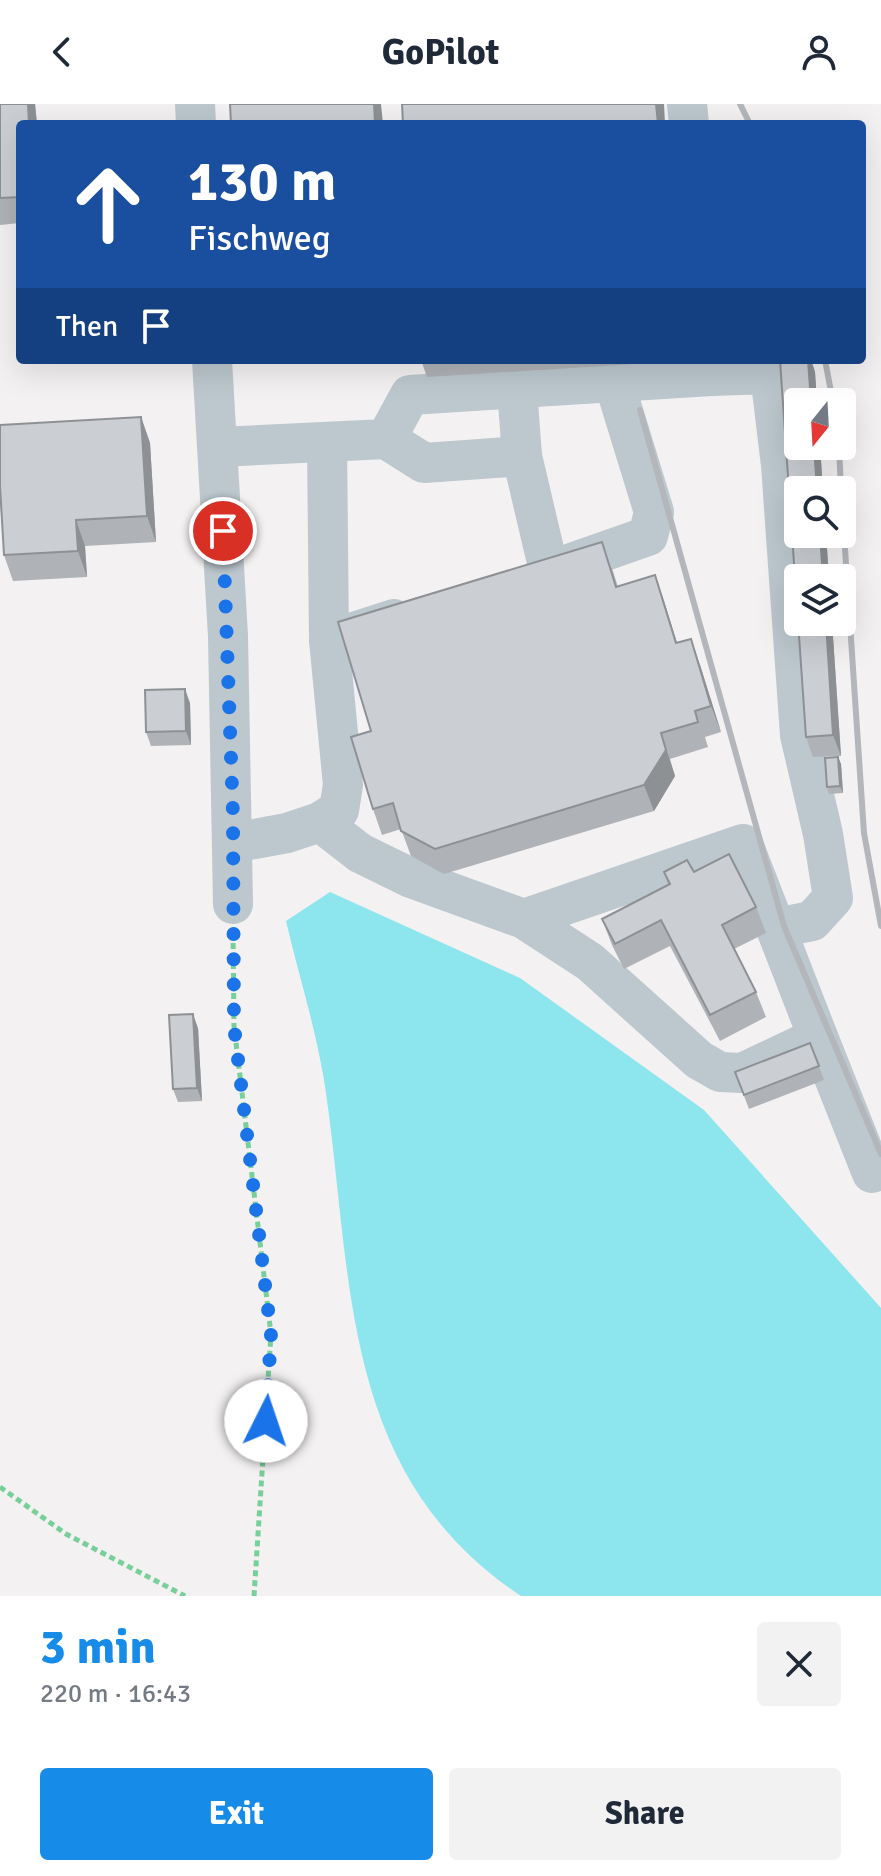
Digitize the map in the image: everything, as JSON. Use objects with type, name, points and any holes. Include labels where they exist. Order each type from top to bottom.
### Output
[{"type":"street","points":[[212,364],[228,636],[233,904]]},
{"type":"street","points":[[386,439],[410,395],[614,382],[710,368],[770,374],[781,465],[800,735],[823,834],[833,898],[812,921],[776,928]]},
{"type":"street","points":[[517,389],[535,575],[648,536],[654,512],[614,382]]},
{"type":"street","points":[[218,447],[386,439],[424,463],[522,456]]},
{"type":"street","points":[[233,843],[287,833],[320,822],[339,810],[343,798],[329,640],[327,442]]},
{"type":"street","points":[[329,640],[433,607]]},
{"type":"street","points":[[320,822],[360,853],[398,872],[524,919],[590,962],[699,1060],[720,1072],[742,1073],[818,1037]]},
{"type":"street","points":[[524,919],[743,844],[872,1173]]},
{"type":"path","points":[[233,904],[234,1026],[271,1334],[254,1596]]},
{"type":"path","points":[[0,1487],[66,1534],[185,1596]]},
{"type":"water","points":[[330,892],[520,978],[704,1110],[881,1308],[881,1596],[521,1596],[462,1548],[418,1493],[387,1434],[366,1370],[342,1234],[323,1071],[286,921]]},
{"type":"building","points":[[0,104],[28,104],[29,120],[16,120],[16,197],[0,198]]},
{"type":"building","points":[[230,104],[374,104],[375,120],[231,120]]},
{"type":"building","points":[[402,104],[656,104],[658,120],[403,120]]},
{"type":"building","points":[[780,364],[808,364],[810,388],[784,388],[784,418]]},
{"type":"building","points":[[141,417],[147,516],[76,520],[78,551],[4,555],[0,425]]},
{"type":"building","points":[[787,460],[815,460],[816,476],[788,476]]},
{"type":"building","points":[[602,542],[616,587],[655,575],[676,643],[691,639],[711,706],[695,711],[698,722],[661,733],[666,750],[644,785],[435,849],[401,831],[393,803],[373,809],[351,737],[371,731],[338,622]]},
{"type":"building","points":[[793,548],[821,548],[822,564],[794,564]]},
{"type":"building","points":[[799,636],[827,636],[833,735],[806,737]]},
{"type":"building","points":[[185,689],[186,731],[146,732],[145,690]]},
{"type":"building","points":[[838,757],[840,786],[827,787],[825,758]]},
{"type":"building","points":[[729,854],[756,907],[722,925],[756,992],[710,1015],[661,920],[615,944],[602,919],[670,884],[664,872],[687,860],[694,872]]},
{"type":"building","points":[[193,1014],[197,1088],[173,1089],[169,1015]]},
{"type":"building","points":[[810,1043],[819,1066],[744,1095],[735,1072]]},
{"type":"railway","points":[[740,104],[748,120]]},
{"type":"railway","points":[[826,364],[830,388]]},
{"type":"railway","points":[[640,410],[784,926],[881,1154]]},
{"type":"railway","points":[[840,460],[840,476]]},
{"type":"railway","points":[[845,548],[864,833],[881,926]]},
{"type":"route","points":[[223,531],[233,815],[234,1026],[247,1156],[271,1334],[266,1421]]}]
